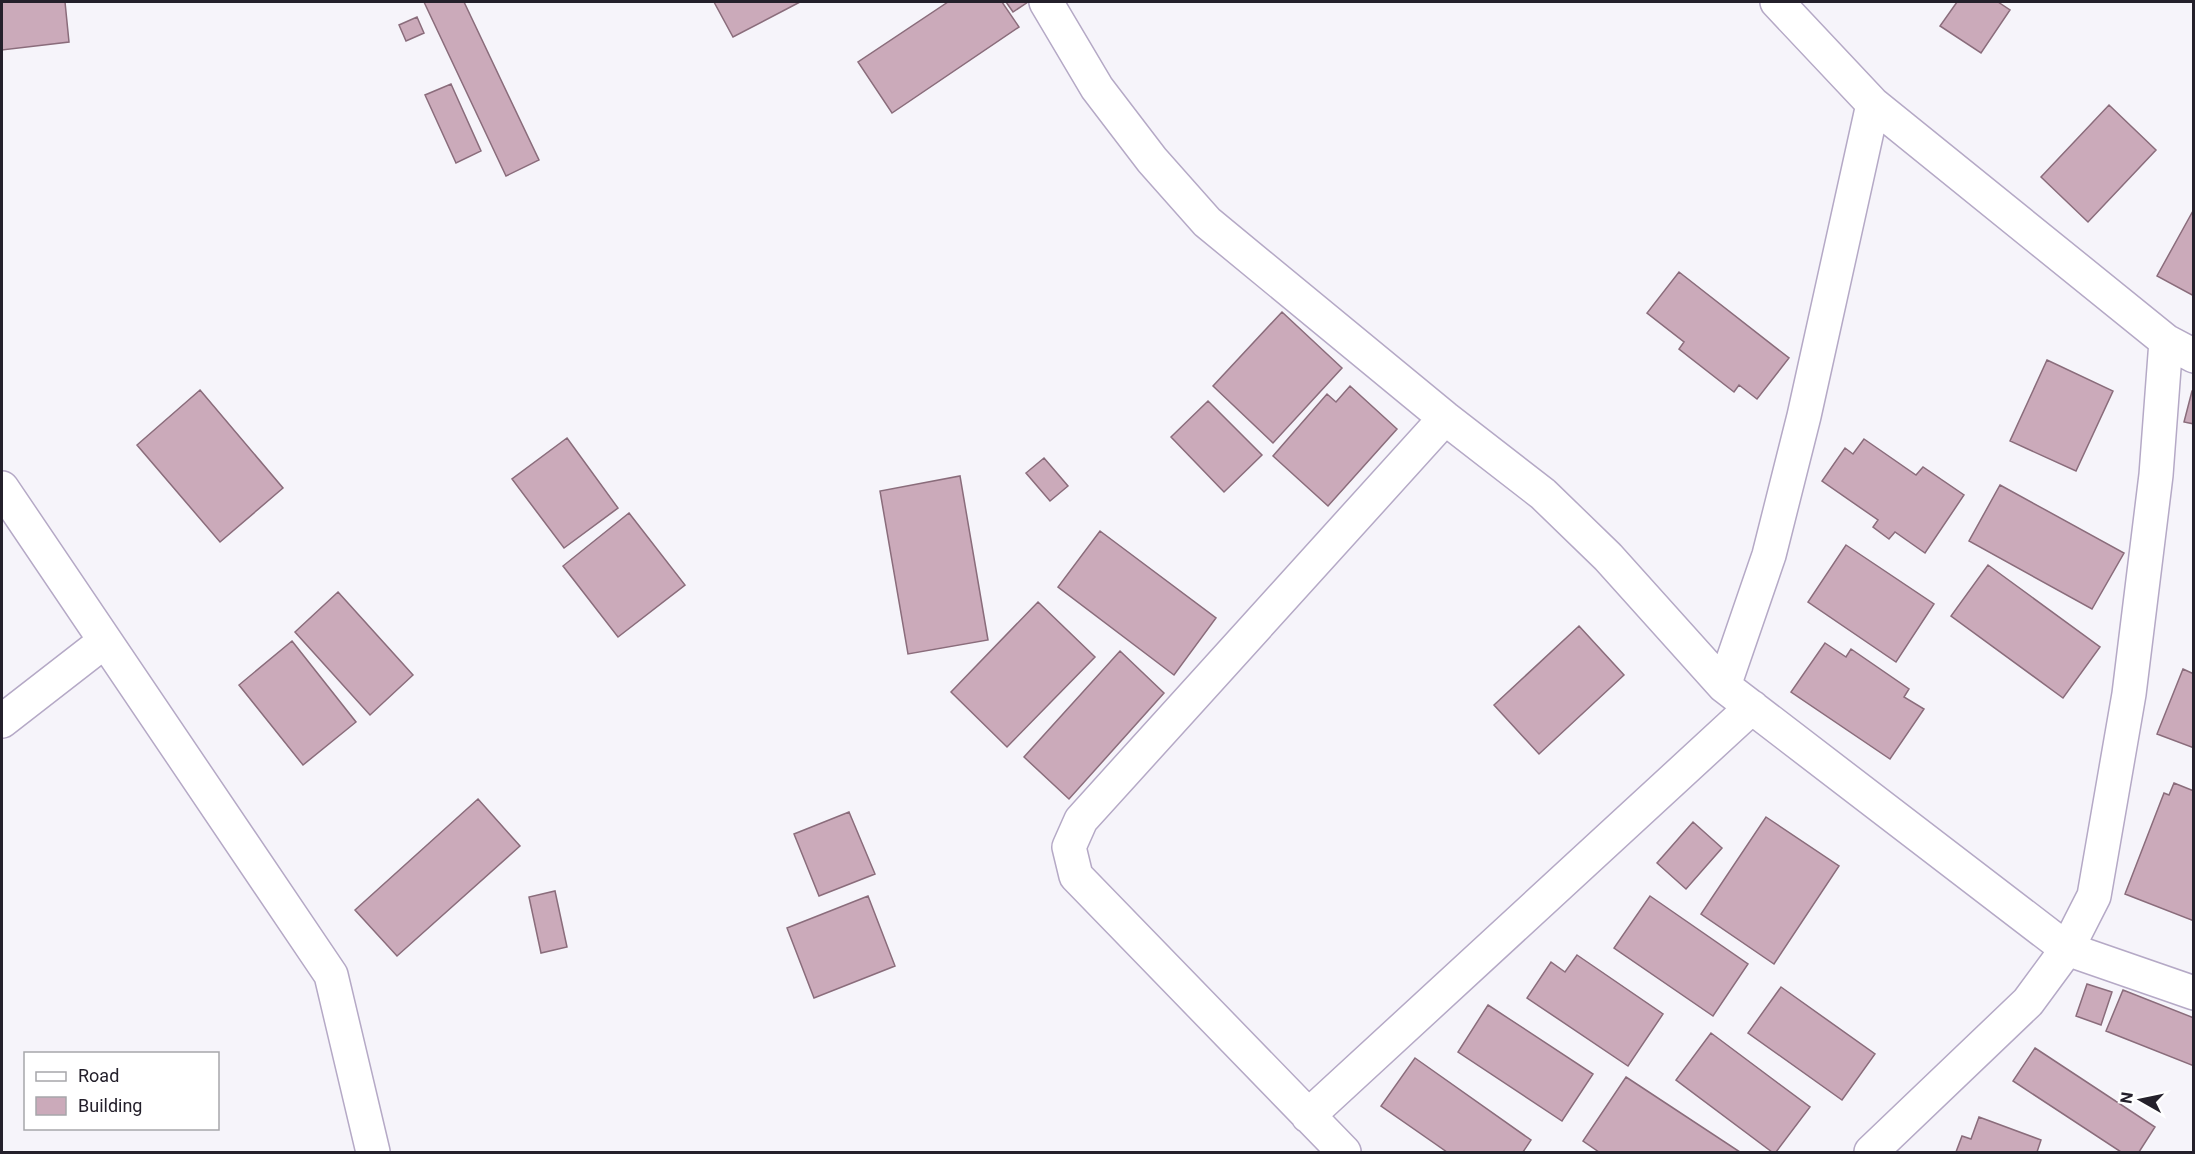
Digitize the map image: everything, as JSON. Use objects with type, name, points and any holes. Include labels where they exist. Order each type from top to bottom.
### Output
[{"type":"street","points":[[1046,2],[1098,88],[1152,160],[1207,222],[1445,418],[1543,494],[1608,557],[1724,686],[2067,949],[2193,993]]},
{"type":"street","points":[[1778,2],[1873,104],[2180,349],[2156,476],[2127,705],[2094,896],[2067,949],[2028,1002],[1871,1152]]},
{"type":"street","points":[[1724,686],[1769,555],[1804,416],[1873,104]]},
{"type":"street","points":[[1344,1152],[1076,876],[1069,848],[1081,820],[1445,418]]},
{"type":"street","points":[[2,488],[331,975],[373,1152]]},
{"type":"street","points":[[2,721],[105,640]]},
{"type":"street","points":[[1308,1116],[1752,707]]},
{"type":"building","points":[[2,2],[65,2],[69,42],[2,50]]},
{"type":"building","points":[[424,2],[464,2],[539,160],[506,176]]},
{"type":"building","points":[[714,2],[800,2],[733,37]]},
{"type":"building","points":[[948,2],[1002,2],[1019,27],[892,113],[858,62]]},
{"type":"building","points":[[1006,2],[1028,2],[1013,12]]},
{"type":"building","points":[[1957,2],[1998,2],[2010,10],[1981,53],[1940,26]]},
{"type":"building","points":[[417,17],[424,33],[406,41],[399,25]]},
{"type":"building","points":[[451,84],[481,151],[456,163],[425,95]]},
{"type":"building","points":[[2109,105],[2156,150],[2088,222],[2041,177]]},
{"type":"building","points":[[2194,209],[2194,296],[2157,276]]},
{"type":"building","points":[[1679,272],[1789,358],[1757,399],[1739,385],[1734,392],[1679,349],[1684,342],[1647,313]]},
{"type":"building","points":[[1282,312],[1342,368],[1273,443],[1213,386]]},
{"type":"building","points":[[2047,360],[2113,391],[2076,471],[2010,441]]},
{"type":"building","points":[[1350,386],[1397,429],[1328,506],[1273,456],[1327,394],[1336,402]]},
{"type":"building","points":[[200,390],[283,488],[220,542],[137,445]]},
{"type":"building","points":[[2192,391],[2194,391],[2194,424],[2184,422]]},
{"type":"building","points":[[1208,401],[1262,455],[1224,492],[1171,437]]},
{"type":"building","points":[[567,438],[618,508],[564,548],[512,479]]},
{"type":"building","points":[[1864,439],[1916,475],[1923,467],[1964,495],[1925,553],[1895,532],[1889,539],[1873,527],[1878,520],[1822,481],[1845,448],[1853,454]]},
{"type":"building","points":[[1044,458],[1068,486],[1050,501],[1026,473]]},
{"type":"building","points":[[960,476],[988,640],[908,654],[880,491]]},
{"type":"building","points":[[2000,485],[2124,553],[2092,609],[1969,541]]},
{"type":"building","points":[[629,513],[685,585],[618,637],[563,566]]},
{"type":"building","points":[[1100,531],[1216,618],[1174,675],[1058,587]]},
{"type":"building","points":[[1846,545],[1934,604],[1896,662],[1808,602]]},
{"type":"building","points":[[1988,565],[2100,647],[2063,698],[1951,616]]},
{"type":"building","points":[[338,592],[413,675],[370,715],[295,632]]},
{"type":"building","points":[[1038,602],[1095,657],[1007,747],[951,692]]},
{"type":"building","points":[[1579,626],[1624,675],[1539,754],[1494,705]]},
{"type":"building","points":[[292,641],[356,722],[303,765],[239,685]]},
{"type":"building","points":[[1825,643],[1846,657],[1851,649],[1909,689],[1904,697],[1924,709],[1890,759],[1791,692]]},
{"type":"building","points":[[1120,651],[1164,693],[1069,799],[1024,757]]},
{"type":"building","points":[[2183,669],[2194,674],[2194,748],[2157,734]]},
{"type":"building","points":[[2174,783],[2194,791],[2194,921],[2125,894],[2164,793],[2169,795]]},
{"type":"building","points":[[478,799],[520,846],[397,956],[355,910]]},
{"type":"building","points":[[849,812],[875,874],[819,896],[794,834]]},
{"type":"building","points":[[1766,817],[1839,866],[1774,964],[1701,914]]},
{"type":"building","points":[[1693,822],[1722,848],[1686,889],[1657,863]]},
{"type":"building","points":[[555,891],[567,947],[541,953],[529,897]]},
{"type":"building","points":[[868,896],[895,966],[814,998],[787,928]]},
{"type":"building","points":[[1650,896],[1748,964],[1713,1016],[1614,948]]},
{"type":"building","points":[[1577,955],[1663,1014],[1628,1066],[1527,998],[1551,962],[1565,972]]},
{"type":"building","points":[[2087,984],[2112,992],[2101,1025],[2076,1016]]},
{"type":"building","points":[[1781,987],[1875,1054],[1842,1100],[1748,1033]]},
{"type":"building","points":[[2123,990],[2194,1018],[2194,1066],[2106,1031]]},
{"type":"building","points":[[1488,1005],[1593,1074],[1562,1121],[1458,1052]]},
{"type":"building","points":[[1711,1033],[1810,1107],[1776,1152],[1772,1152],[1676,1080]]},
{"type":"building","points":[[2035,1048],[2155,1127],[2139,1152],[2121,1152],[2013,1081]]},
{"type":"building","points":[[1415,1058],[1531,1140],[1523,1152],[1447,1152],[1381,1106]]},
{"type":"building","points":[[1626,1077],[1740,1152],[1599,1152],[1583,1141]]},
{"type":"building","points":[[1979,1117],[2041,1140],[2037,1152],[1956,1152],[1962,1136],[1971,1139]]}]
